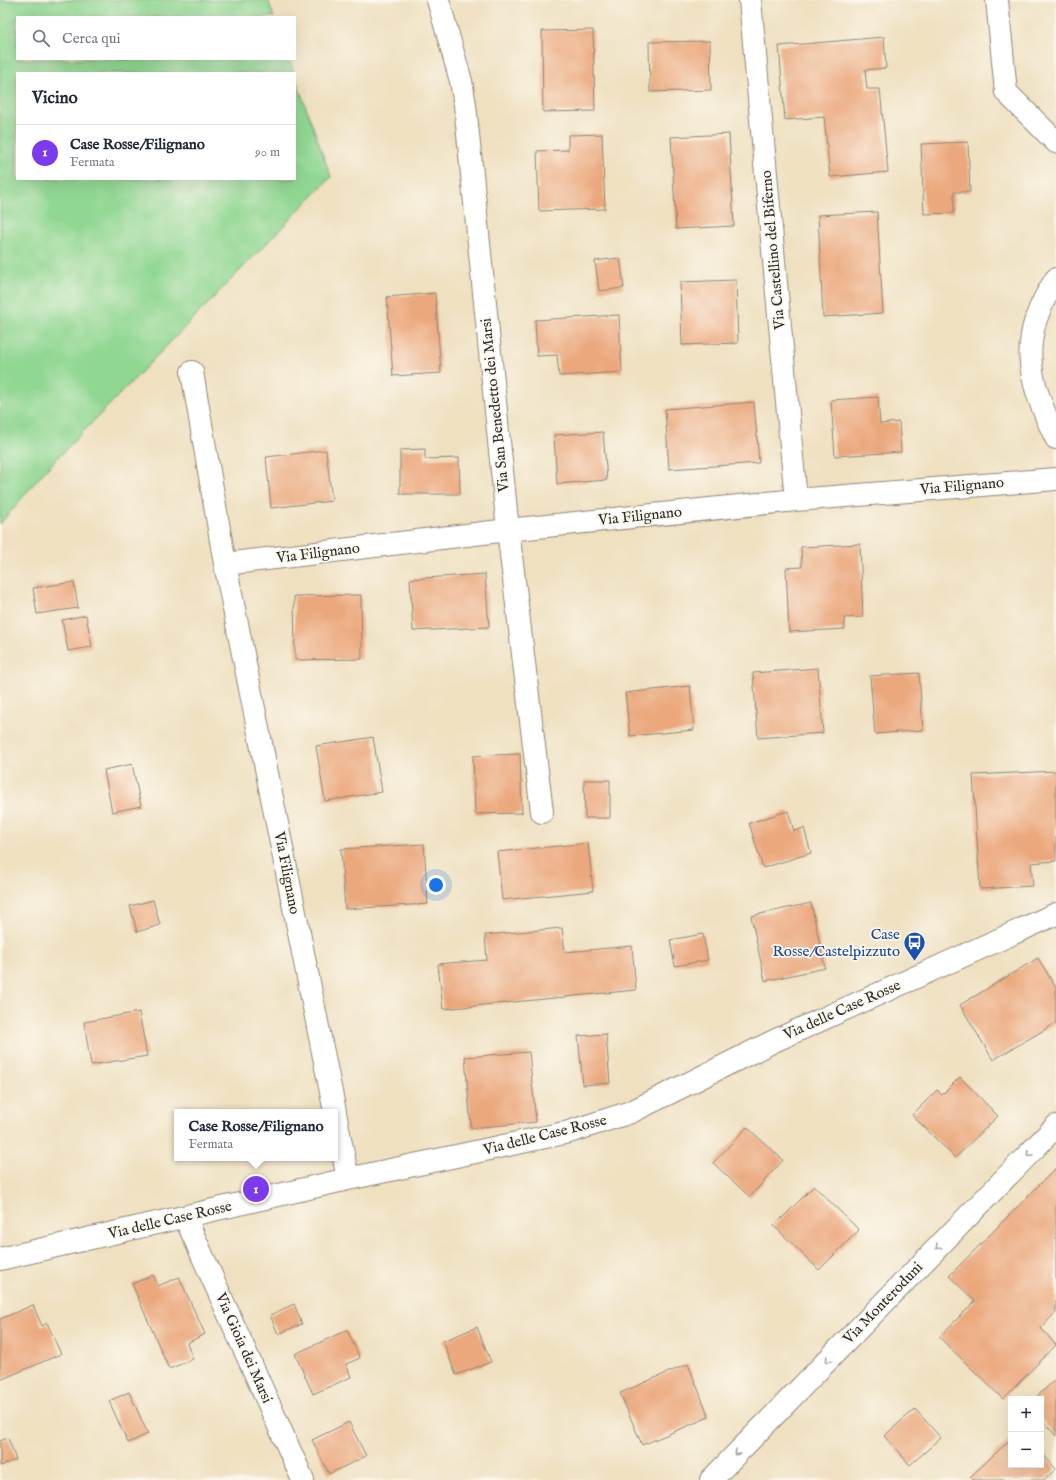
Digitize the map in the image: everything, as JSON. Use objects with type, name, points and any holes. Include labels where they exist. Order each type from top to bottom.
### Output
[{"type":"street","name":"Via San Benedetto dei Marsi","points":[[438,0],[462,81],[508,530],[542,812]]},
{"type":"street","name":"Via Castellino del Biferno","points":[[750,0],[796,500]]},
{"type":"street","points":[[997,0],[1006,92],[1056,142]]},
{"type":"street","points":[[1056,279],[1041,306],[1034,324],[1030,342],[1033,380],[1038,397],[1056,438]]},
{"type":"street","name":"Via Filignano","points":[[192,372],[224,564],[334,1109]]},
{"type":"street","name":"Via Filignano","points":[[224,564],[508,530],[796,500],[1056,479]]},
{"type":"street","name":"Via delle Case Rosse","points":[[0,1259],[568,1132],[631,1112],[774,1041],[1056,914]]},
{"type":"street","name":"Via Monteroduni","points":[[711,1480],[1056,1126]]},
{"type":"street","name":"Via Filignano","points":[[338,1128],[348,1180]]},
{"type":"street","name":"Via Gioia dei Marsi","points":[[185,1217],[303,1480]]},
{"type":"green space","points":[[0,0],[268,0],[274,16],[16,16],[16,60],[289,60],[294,72],[16,72],[16,180],[296,180],[296,80],[331,177],[44,472],[0,524]]},
{"type":"building","points":[[593,30],[595,111],[543,112],[542,31]]},
{"type":"building","points":[[884,37],[886,68],[865,70],[867,89],[880,89],[888,172],[830,177],[824,117],[785,120],[779,46]]},
{"type":"building","points":[[710,41],[711,90],[650,92],[649,42]]},
{"type":"building","points":[[602,134],[605,209],[539,211],[537,151],[568,150],[568,135]]},
{"type":"building","points":[[729,134],[734,226],[676,229],[671,137]]},
{"type":"building","points":[[968,142],[970,192],[954,192],[954,213],[924,214],[921,144]]},
{"type":"building","points":[[877,212],[883,313],[823,317],[818,215]]},
{"type":"building","points":[[620,258],[624,288],[599,291],[595,261]]},
{"type":"building","points":[[736,280],[738,343],[682,345],[680,282]]},
{"type":"building","points":[[435,293],[441,373],[393,376],[387,297]]},
{"type":"building","points":[[619,315],[622,372],[559,376],[557,355],[537,356],[535,320]]},
{"type":"building","points":[[878,397],[880,424],[899,422],[901,452],[835,456],[831,400]]},
{"type":"building","points":[[754,402],[759,463],[669,469],[665,409]]},
{"type":"building","points":[[603,432],[607,480],[557,484],[554,435]]},
{"type":"building","points":[[425,449],[425,459],[459,458],[460,494],[400,494],[400,450]]},
{"type":"building","points":[[326,450],[332,501],[271,508],[266,457]]},
{"type":"building","points":[[860,544],[863,617],[844,618],[845,629],[789,632],[786,568],[802,567],[801,547]]},
{"type":"building","points":[[485,574],[489,627],[413,631],[410,579]]},
{"type":"building","points":[[74,582],[78,608],[37,614],[33,588]]},
{"type":"building","points":[[361,595],[362,659],[295,660],[294,596]]},
{"type":"building","points":[[86,615],[92,647],[68,651],[62,620]]},
{"type":"building","points":[[818,668],[823,733],[758,738],[753,673]]},
{"type":"building","points":[[919,673],[923,730],[875,734],[870,676]]},
{"type":"building","points":[[690,686],[694,730],[630,736],[625,693]]},
{"type":"building","points":[[373,737],[382,792],[325,801],[316,746]]},
{"type":"building","points":[[520,754],[522,813],[475,814],[473,756]]},
{"type":"building","points":[[132,764],[141,806],[112,812],[104,770]]},
{"type":"building","points":[[1056,771],[1056,861],[1031,863],[1033,886],[980,889],[973,775]]},
{"type":"building","points":[[584,780],[610,780],[610,818],[585,818]]},
{"type":"building","points":[[788,811],[794,831],[804,828],[811,853],[763,868],[749,823]]},
{"type":"building","points":[[588,843],[593,891],[502,900],[497,852]]},
{"type":"building","points":[[424,844],[428,904],[345,909],[341,849]]},
{"type":"building","points":[[153,900],[160,925],[137,932],[130,906]]},
{"type":"building","points":[[811,903],[825,968],[765,981],[751,916]]},
{"type":"building","points":[[562,928],[565,952],[632,946],[636,990],[443,1009],[438,964],[487,960],[485,935]]},
{"type":"building","points":[[703,934],[708,960],[675,966],[670,940]]},
{"type":"building","points":[[1038,958],[1056,988],[1056,1023],[993,1060],[960,1005]]},
{"type":"building","points":[[139,1012],[147,1056],[91,1065],[84,1022]]},
{"type":"building","points":[[606,1034],[610,1083],[583,1085],[578,1036]]},
{"type":"building","points":[[529,1052],[536,1122],[471,1128],[465,1057]]},
{"type":"building","points":[[960,1077],[998,1116],[955,1158],[912,1115],[937,1090],[942,1095]]},
{"type":"building","points":[[747,1127],[783,1160],[750,1197],[713,1163]]},
{"type":"building","points":[[1056,1168],[1056,1312],[1041,1328],[1056,1345],[1003,1399],[939,1337],[975,1301],[949,1276]]},
{"type":"building","points":[[814,1186],[859,1230],[819,1270],[774,1226]]},
{"type":"building","points":[[153,1275],[158,1286],[179,1277],[205,1334],[187,1343],[193,1359],[169,1369],[132,1284]]},
{"type":"building","points":[[294,1304],[302,1324],[278,1334],[270,1315]]},
{"type":"building","points":[[33,1305],[42,1326],[47,1323],[61,1354],[0,1380],[0,1319]]},
{"type":"building","points":[[477,1327],[491,1362],[456,1375],[443,1341]]},
{"type":"building","points":[[347,1330],[360,1358],[346,1364],[351,1377],[313,1394],[295,1354]]},
{"type":"building","points":[[688,1364],[709,1417],[642,1445],[620,1393]]},
{"type":"building","points":[[1056,1379],[1056,1436],[1044,1422],[1044,1396],[1037,1396]]},
{"type":"building","points":[[129,1392],[148,1434],[128,1443],[109,1401]]},
{"type":"building","points":[[915,1409],[941,1438],[910,1465],[884,1436]]},
{"type":"building","points":[[349,1422],[366,1456],[329,1474],[312,1440]]},
{"type":"building","points":[[8,1438],[16,1460],[0,1466],[0,1441]]},
{"type":"building","points":[[1008,1442],[1008,1468],[1044,1468],[1044,1455],[1056,1469],[1044,1480],[973,1480],[970,1477]]},
{"type":"place","name":"Case Rosse/Castelpizzuto","points":[[915,962]]},
{"type":"place","name":"Case Rosse/Filignano","points":[[256,1189]]}]
